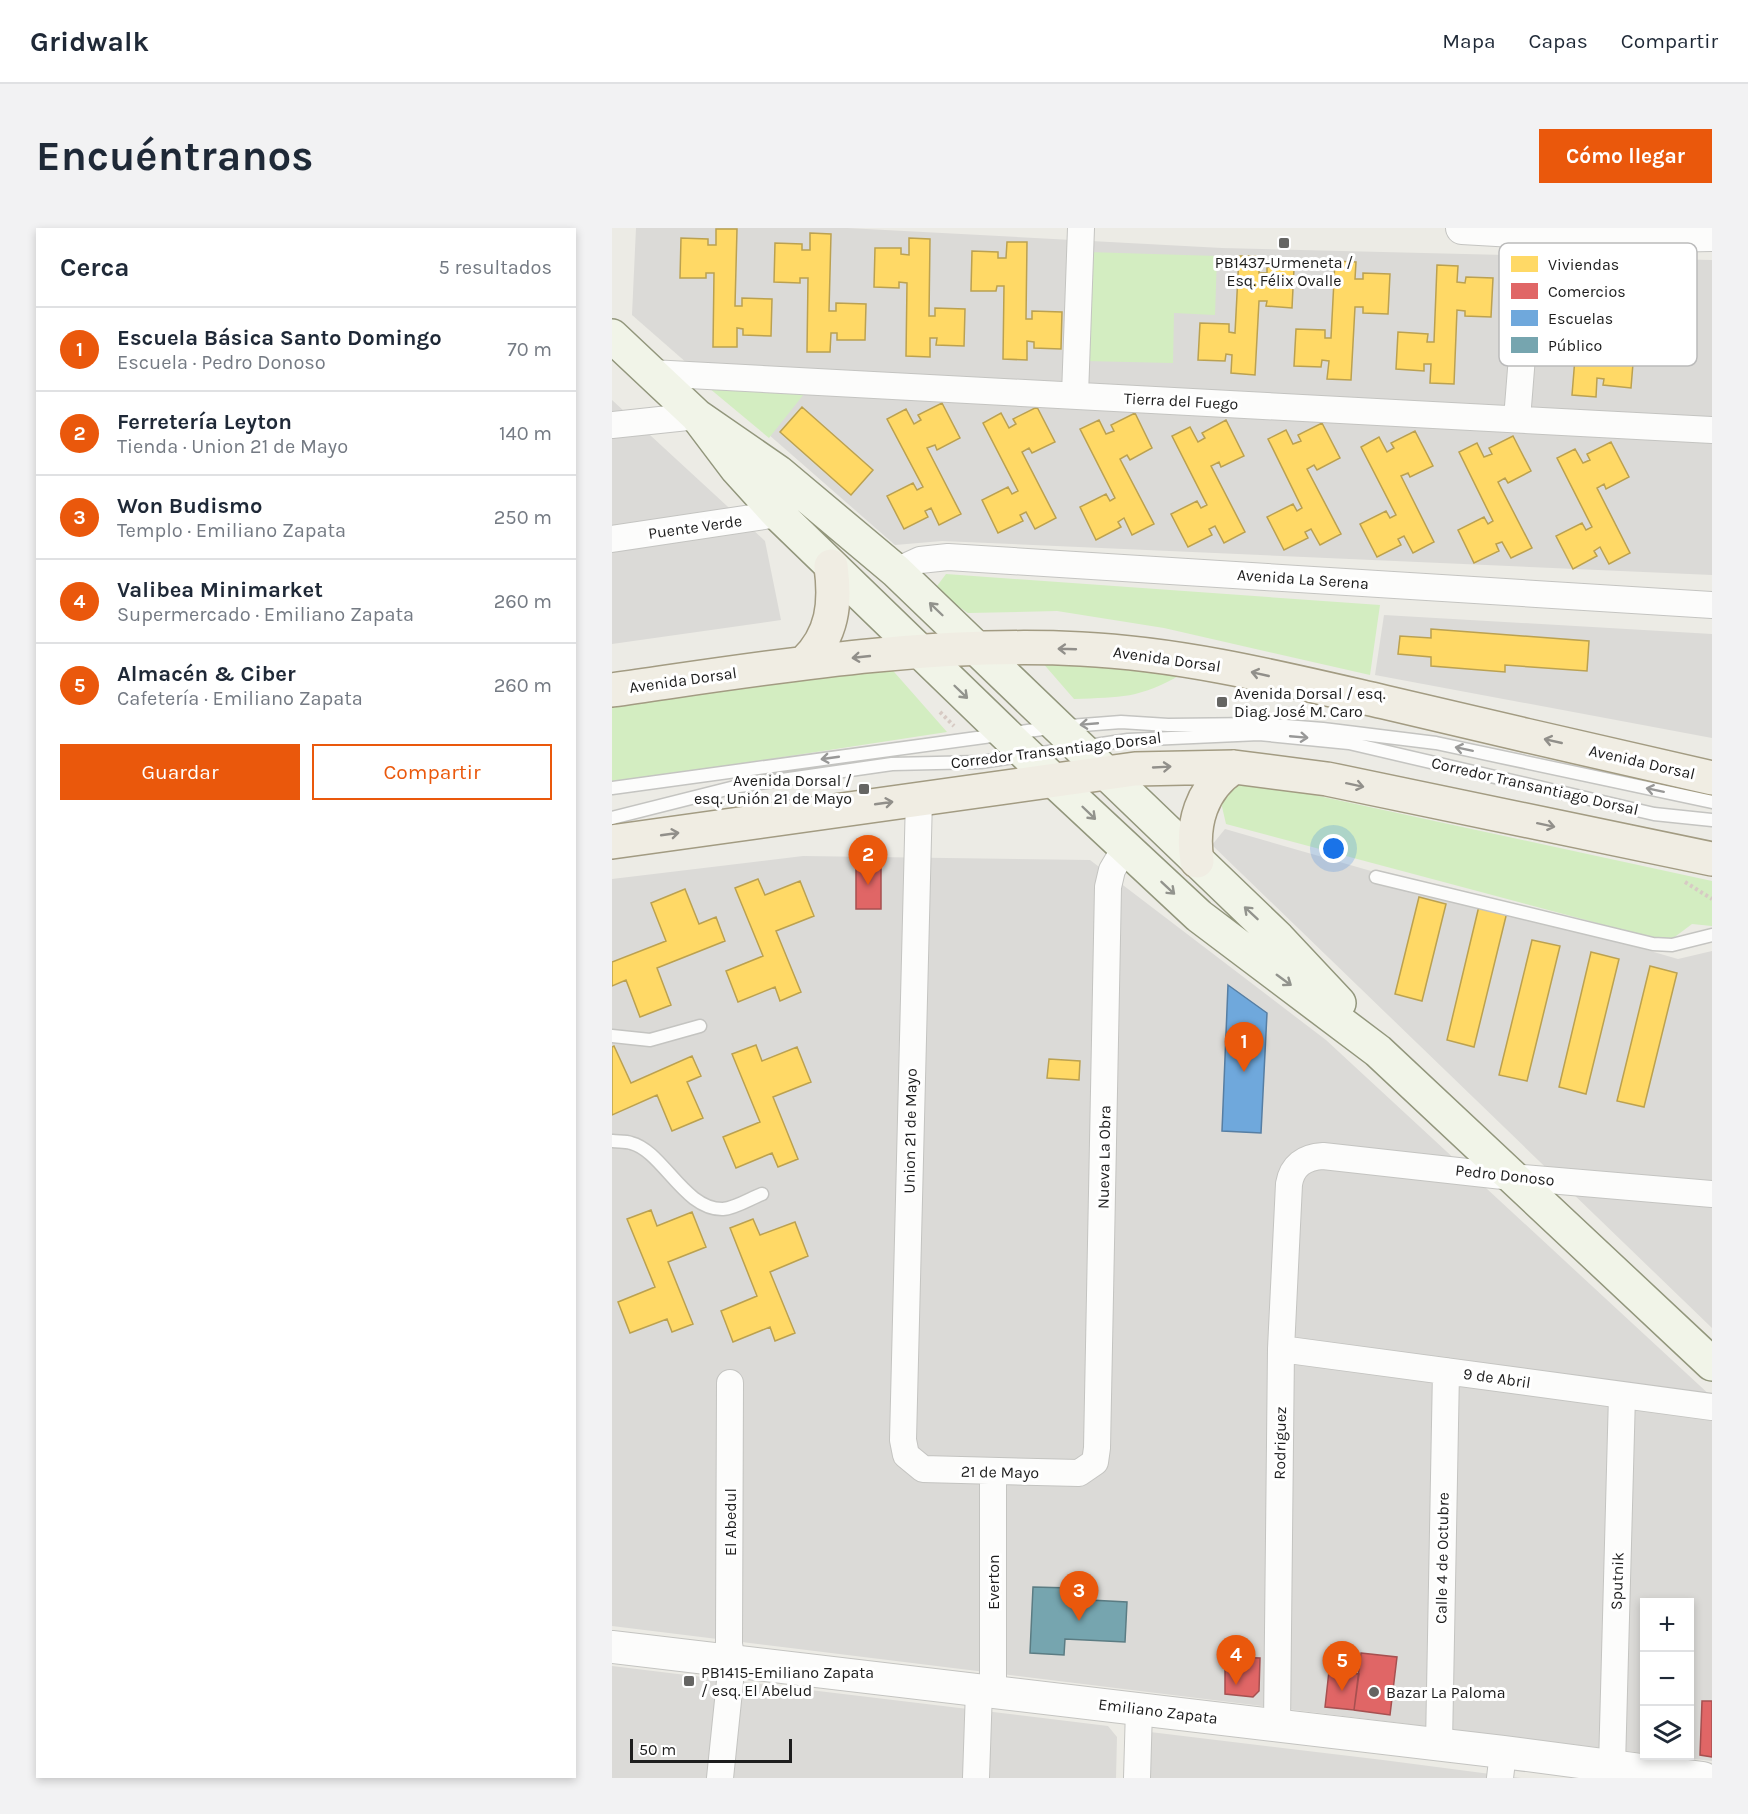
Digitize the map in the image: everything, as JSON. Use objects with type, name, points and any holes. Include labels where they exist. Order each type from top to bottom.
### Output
[{"type":"main road","points":[[612,332],[696,416],[737,469],[778,514],[1125,848],[1215,930],[1314,1001],[1378,1051],[1712,1364]]},
{"type":"main road","points":[[696,416],[787,479],[896,571],[1311,971],[1378,1051]]},
{"type":"main road","points":[[805,662],[822,640],[832,615],[831,566]]},
{"type":"main road","name":"Avenida Dorsal","points":[[612,690],[805,662],[919,651],[979,649],[1102,651],[1229,667],[1712,778]]},
{"type":"main road","points":[[612,842],[1103,772],[1166,767],[1234,767],[1327,779],[1712,860]]},
{"type":"main road","points":[[1197,861],[1194,839],[1199,813],[1215,784],[1234,767]]},
{"type":"street","points":[[1074,395],[1081,228]]},
{"type":"street","points":[[1462,228],[1636,237],[1712,235]]},
{"type":"street","points":[[1518,419],[1525,366]]},
{"type":"street","name":"Tierra del Fuego","points":[[651,373],[1712,430]]},
{"type":"street","points":[[612,425],[696,416]]},
{"type":"street","name":"Puente Verde","points":[[612,539],[778,514]]},
{"type":"street","name":"Avenida La Serena","points":[[896,571],[920,560],[948,557],[1712,605]]},
{"type":"street","name":"Union 21 de Mayo","points":[[911,1461],[904,1448],[903,1440],[919,798]]},
{"type":"street","name":"Nueva La Obra","points":[[1090,1467],[1095,1462],[1097,1448],[1108,886],[1112,870],[1125,848]]},
{"type":"street","name":"Pedro Donoso","points":[[1299,1163],[1306,1159],[1323,1156],[1512,1177],[1712,1194]]},
{"type":"street","name":"Rodriguez","points":[[1277,1725],[1281,1349],[1289,1184],[1290,1177],[1299,1163]]},
{"type":"street","name":"9 de Abril","points":[[1281,1349],[1712,1407]]},
{"type":"street","name":"Calle 4 de Octubre","points":[[1439,1744],[1446,1371]]},
{"type":"street","name":"El Abedul","points":[[720,1778],[732,1662],[729,1644],[730,1383]]},
{"type":"street","name":"Sputnik","points":[[1612,1766],[1622,1395]]},
{"type":"street","name":"21 de Mayo","points":[[911,1461],[930,1470],[1079,1473],[1090,1467]]},
{"type":"street","name":"Everton","points":[[976,1778],[986,1691],[993,1471]]},
{"type":"street","name":"Emiliano Zapata","points":[[612,1647],[1439,1744],[1502,1765],[1612,1766],[1695,1777]]},
{"type":"street","points":[[1137,1778],[1140,1709]]},
{"type":"lane","name":"Corredor Transantiago Dorsal","points":[[612,788],[1016,744],[1067,736],[1121,722],[1168,725],[1258,724],[1323,729],[1436,743],[1712,802]]},
{"type":"lane","name":"Corredor Transantiago Dorsal","points":[[612,818],[739,786],[892,764],[967,764],[1016,744],[1067,736],[1259,734],[1304,738],[1389,751],[1654,814],[1712,820]]},
{"type":"lane","points":[[1376,877],[1653,944],[1672,945],[1712,935]]},
{"type":"lane","points":[[612,1036],[650,1040],[700,1026]]},
{"type":"lane","points":[[612,1141],[632,1143],[642,1149],[702,1204],[713,1208],[726,1209],[762,1194]]},
{"type":"shaded area","points":[[636,228],[847,228],[1222,248],[1499,255],[1499,366],[1697,366],[1697,260],[1712,260],[1712,575],[942,541],[895,545],[632,315]]},
{"type":"shaded area","points":[[612,400],[765,541],[781,620],[612,644]]},
{"type":"shaded area","points":[[1384,615],[1712,634],[1712,738],[1375,675]]},
{"type":"shaded area","points":[[1225,829],[1678,959],[1712,951],[1712,1328],[1212,845]]},
{"type":"shaded area","points":[[803,856],[1090,860],[1326,1040],[1712,1397],[1712,1761],[1694,1759],[1694,1598],[1640,1598],[1640,1753],[612,1626],[612,879]]},
{"type":"shaded area","points":[[612,1666],[1108,1726],[1117,1737],[1116,1778],[612,1778]]},
{"type":"shaded area","points":[[1150,1732],[1383,1760],[1521,1778],[1149,1778]]},
{"type":"green space","points":[[1088,252],[1217,256],[1215,315],[1174,313],[1173,363],[1084,361]]},
{"type":"green space","points":[[703,383],[808,389],[769,438]]},
{"type":"green space","points":[[946,574],[1380,605],[1370,675],[1164,628],[1057,611],[968,613],[934,590]]},
{"type":"green space","points":[[1041,661],[1182,674],[1153,688],[1130,695],[1074,699]]},
{"type":"green space","points":[[888,665],[947,732],[612,783],[612,703]]},
{"type":"green space","points":[[1240,779],[1712,881],[1712,926],[1692,924],[1668,942],[1226,824],[1220,798]]},
{"type":"building: Viviendas","points":[[716,229],[737,229],[735,306],[742,306],[742,298],[772,299],[771,336],[743,335],[743,329],[737,328],[737,347],[713,347],[714,273],[706,273],[706,278],[680,278],[681,238],[708,239],[708,245],[716,245]]},
{"type":"building: Viviendas","points":[[810,233],[831,234],[829,311],[836,311],[836,303],[866,304],[865,340],[837,340],[837,333],[831,333],[830,352],[807,352],[808,278],[800,278],[800,283],[774,282],[775,243],[802,244],[802,250],[810,250]]},
{"type":"building: Viviendas","points":[[909,238],[930,239],[929,316],[935,316],[935,308],[965,309],[964,346],[936,345],[937,338],[930,338],[930,357],[906,356],[907,283],[899,282],[899,288],[874,287],[875,248],[901,248],[901,254],[909,255]]},
{"type":"building: Viviendas","points":[[1007,242],[1027,242],[1026,319],[1032,319],[1032,311],[1062,312],[1061,349],[1034,348],[1034,342],[1027,341],[1027,360],[1003,359],[1004,286],[997,286],[996,291],[971,291],[972,251],[998,252],[998,258],[1006,258]]},
{"type":"building: Viviendas","points":[[1239,256],[1259,256],[1259,273],[1267,273],[1267,267],[1294,268],[1292,308],[1266,306],[1267,301],[1259,301],[1255,375],[1231,373],[1232,355],[1226,354],[1225,361],[1198,360],[1200,323],[1229,324],[1229,332],[1235,333]]},
{"type":"building: Viviendas","points":[[1335,261],[1356,262],[1355,279],[1363,279],[1363,273],[1390,274],[1388,314],[1363,313],[1363,307],[1355,307],[1351,380],[1327,379],[1329,361],[1322,360],[1321,367],[1294,366],[1296,329],[1325,330],[1325,338],[1331,338]]},
{"type":"building: Viviendas","points":[[1437,265],[1458,266],[1457,282],[1465,283],[1466,277],[1493,278],[1491,317],[1465,316],[1465,311],[1457,310],[1454,384],[1430,383],[1431,364],[1424,364],[1424,371],[1396,369],[1398,332],[1428,334],[1427,342],[1434,342]]},
{"type":"building: Viviendas","points":[[1574,366],[1633,366],[1631,388],[1603,385],[1604,379],[1597,378],[1596,397],[1572,395]]},
{"type":"building: Viviendas","points":[[942,403],[960,438],[937,450],[935,445],[927,448],[961,514],[939,525],[931,508],[925,511],[928,517],[904,529],[887,496],[913,483],[917,490],[923,487],[887,419],[906,409],[914,424],[921,420],[918,415]]},
{"type":"building: Viviendas","points":[[802,407],[873,470],[851,495],[780,432]]},
{"type":"building: Viviendas","points":[[1037,407],[1055,442],[1032,453],[1029,448],[1022,452],[1056,518],[1035,529],[1026,512],[1020,515],[1023,521],[998,533],[982,500],[1008,487],[1012,494],[1018,491],[983,423],[1001,413],[1009,428],[1016,424],[1013,419]]},
{"type":"building: Viviendas","points":[[1135,413],[1152,448],[1130,460],[1127,455],[1120,459],[1154,524],[1132,535],[1124,518],[1118,522],[1121,527],[1096,540],[1080,507],[1106,494],[1110,501],[1115,498],[1080,429],[1099,420],[1106,434],[1114,431],[1111,425]]},
{"type":"building: Viviendas","points":[[1226,420],[1244,456],[1221,467],[1219,462],[1211,466],[1245,532],[1224,543],[1215,526],[1209,529],[1212,535],[1188,547],[1171,514],[1197,501],[1201,508],[1207,505],[1172,436],[1190,427],[1198,442],[1205,438],[1202,433]]},
{"type":"building: Viviendas","points":[[1322,423],[1340,458],[1317,470],[1314,465],[1307,469],[1341,534],[1320,545],[1311,529],[1305,532],[1308,538],[1284,550],[1267,517],[1293,504],[1297,511],[1302,508],[1268,439],[1286,430],[1293,444],[1301,441],[1298,435]]},
{"type":"building: Viviendas","points":[[1415,431],[1433,466],[1410,477],[1408,473],[1401,476],[1434,542],[1413,553],[1404,536],[1398,539],[1401,545],[1377,557],[1360,524],[1386,511],[1390,518],[1396,515],[1361,447],[1379,437],[1387,452],[1394,448],[1391,443]]},
{"type":"building: Viviendas","points":[[1513,436],[1531,471],[1508,483],[1505,478],[1498,482],[1532,548],[1511,558],[1502,542],[1496,544],[1499,551],[1474,563],[1458,530],[1484,517],[1488,524],[1493,521],[1459,452],[1477,443],[1484,457],[1492,454],[1489,448]]},
{"type":"building: Viviendas","points":[[1611,442],[1629,477],[1606,489],[1604,484],[1597,488],[1630,553],[1609,564],[1600,547],[1594,551],[1597,556],[1573,569],[1556,536],[1582,523],[1586,530],[1592,527],[1557,458],[1575,449],[1583,463],[1590,460],[1587,454]]},
{"type":"building: Viviendas","points":[[1431,629],[1589,641],[1587,671],[1505,665],[1505,672],[1431,666],[1431,657],[1398,654],[1400,636],[1431,638]]},
{"type":"building: Viviendas","points":[[758,879],[765,895],[800,881],[814,916],[776,931],[801,992],[780,1001],[775,987],[738,1002],[726,971],[763,956],[735,888]]},
{"type":"building: Viviendas","points":[[685,889],[699,924],[716,917],[725,941],[657,968],[671,1005],[640,1017],[626,980],[612,986],[612,962],[666,941],[651,903]]},
{"type":"building: Viviendas","points":[[1419,897],[1446,904],[1422,1001],[1395,994]]},
{"type":"building: Viviendas","points":[[1479,906],[1507,912],[1474,1047],[1447,1040]]},
{"type":"building: Viviendas","points":[[1532,940],[1560,946],[1527,1081],[1499,1075]]},
{"type":"building: Viviendas","points":[[1591,952],[1619,959],[1586,1094],[1559,1087]]},
{"type":"building: Viviendas","points":[[1650,966],[1677,973],[1644,1107],[1617,1101]]},
{"type":"building: Viviendas","points":[[756,1045],[762,1061],[797,1047],[811,1082],[773,1097],[798,1159],[778,1167],[772,1153],[736,1168],[723,1137],[760,1122],[732,1054]]},
{"type":"building: Viviendas","points":[[614,1046],[631,1083],[692,1056],[701,1076],[687,1082],[703,1118],[672,1131],[657,1095],[612,1115],[612,1047]]},
{"type":"building: Viviendas","points":[[1049,1059],[1080,1061],[1079,1080],[1047,1078]]},
{"type":"building: Viviendas","points":[[651,1210],[657,1226],[692,1212],[706,1247],[668,1262],[693,1324],[672,1332],[667,1319],[630,1333],[618,1302],[655,1287],[627,1219]]},
{"type":"building: Viviendas","points":[[753,1219],[760,1235],[795,1222],[808,1256],[770,1272],[795,1333],[775,1341],[770,1327],[733,1342],[721,1311],[757,1296],[730,1228]]},
{"type":"building: Comercios","points":[[856,860],[881,860],[881,909],[856,909]]},
{"type":"building: Comercios","name":"Bazar La Paloma","points":[[1361,1653],[1397,1657],[1390,1715],[1354,1710]]},
{"type":"building: Comercios","points":[[1225,1657],[1260,1658],[1259,1691],[1253,1697],[1225,1694]]},
{"type":"building: Comercios","points":[[1329,1671],[1359,1674],[1354,1710],[1325,1707]]},
{"type":"building: Comercios","points":[[1702,1701],[1712,1701],[1712,1757],[1700,1755]]},
{"type":"building: Escuelas","points":[[1228,985],[1267,1013],[1261,1133],[1222,1131]]},
{"type":"building: Público","points":[[1033,1587],[1071,1588],[1071,1599],[1127,1602],[1125,1642],[1065,1639],[1064,1655],[1030,1653]]},
{"type":"place","name":"PB1437-Urmeneta / Esq. Félix Ovalle","points":[[1284,243]]},
{"type":"place","name":"Avenida Dorsal / esq. Diag. José M. Caro","points":[[1222,702]]},
{"type":"place","name":"Avenida Dorsal / esq. Unión 21 de Mayo","points":[[864,789]]},
{"type":"place","name":"Ferretería Leyton","points":[[868,885]]},
{"type":"place","name":"Escuela Básica Santo Domingo","points":[[1244,1072]]},
{"type":"place","name":"Won Budismo","points":[[1079,1621]]},
{"type":"place","name":"PB1415-Emiliano Zapata / esq. El Abelud","points":[[689,1681]]},
{"type":"place","name":"Valibea Minimarket","points":[[1236,1685]]},
{"type":"place","name":"Almacén & Ciber","points":[[1342,1691]]},
{"type":"place","name":"Bazar La Paloma","points":[[1374,1692]]}]
